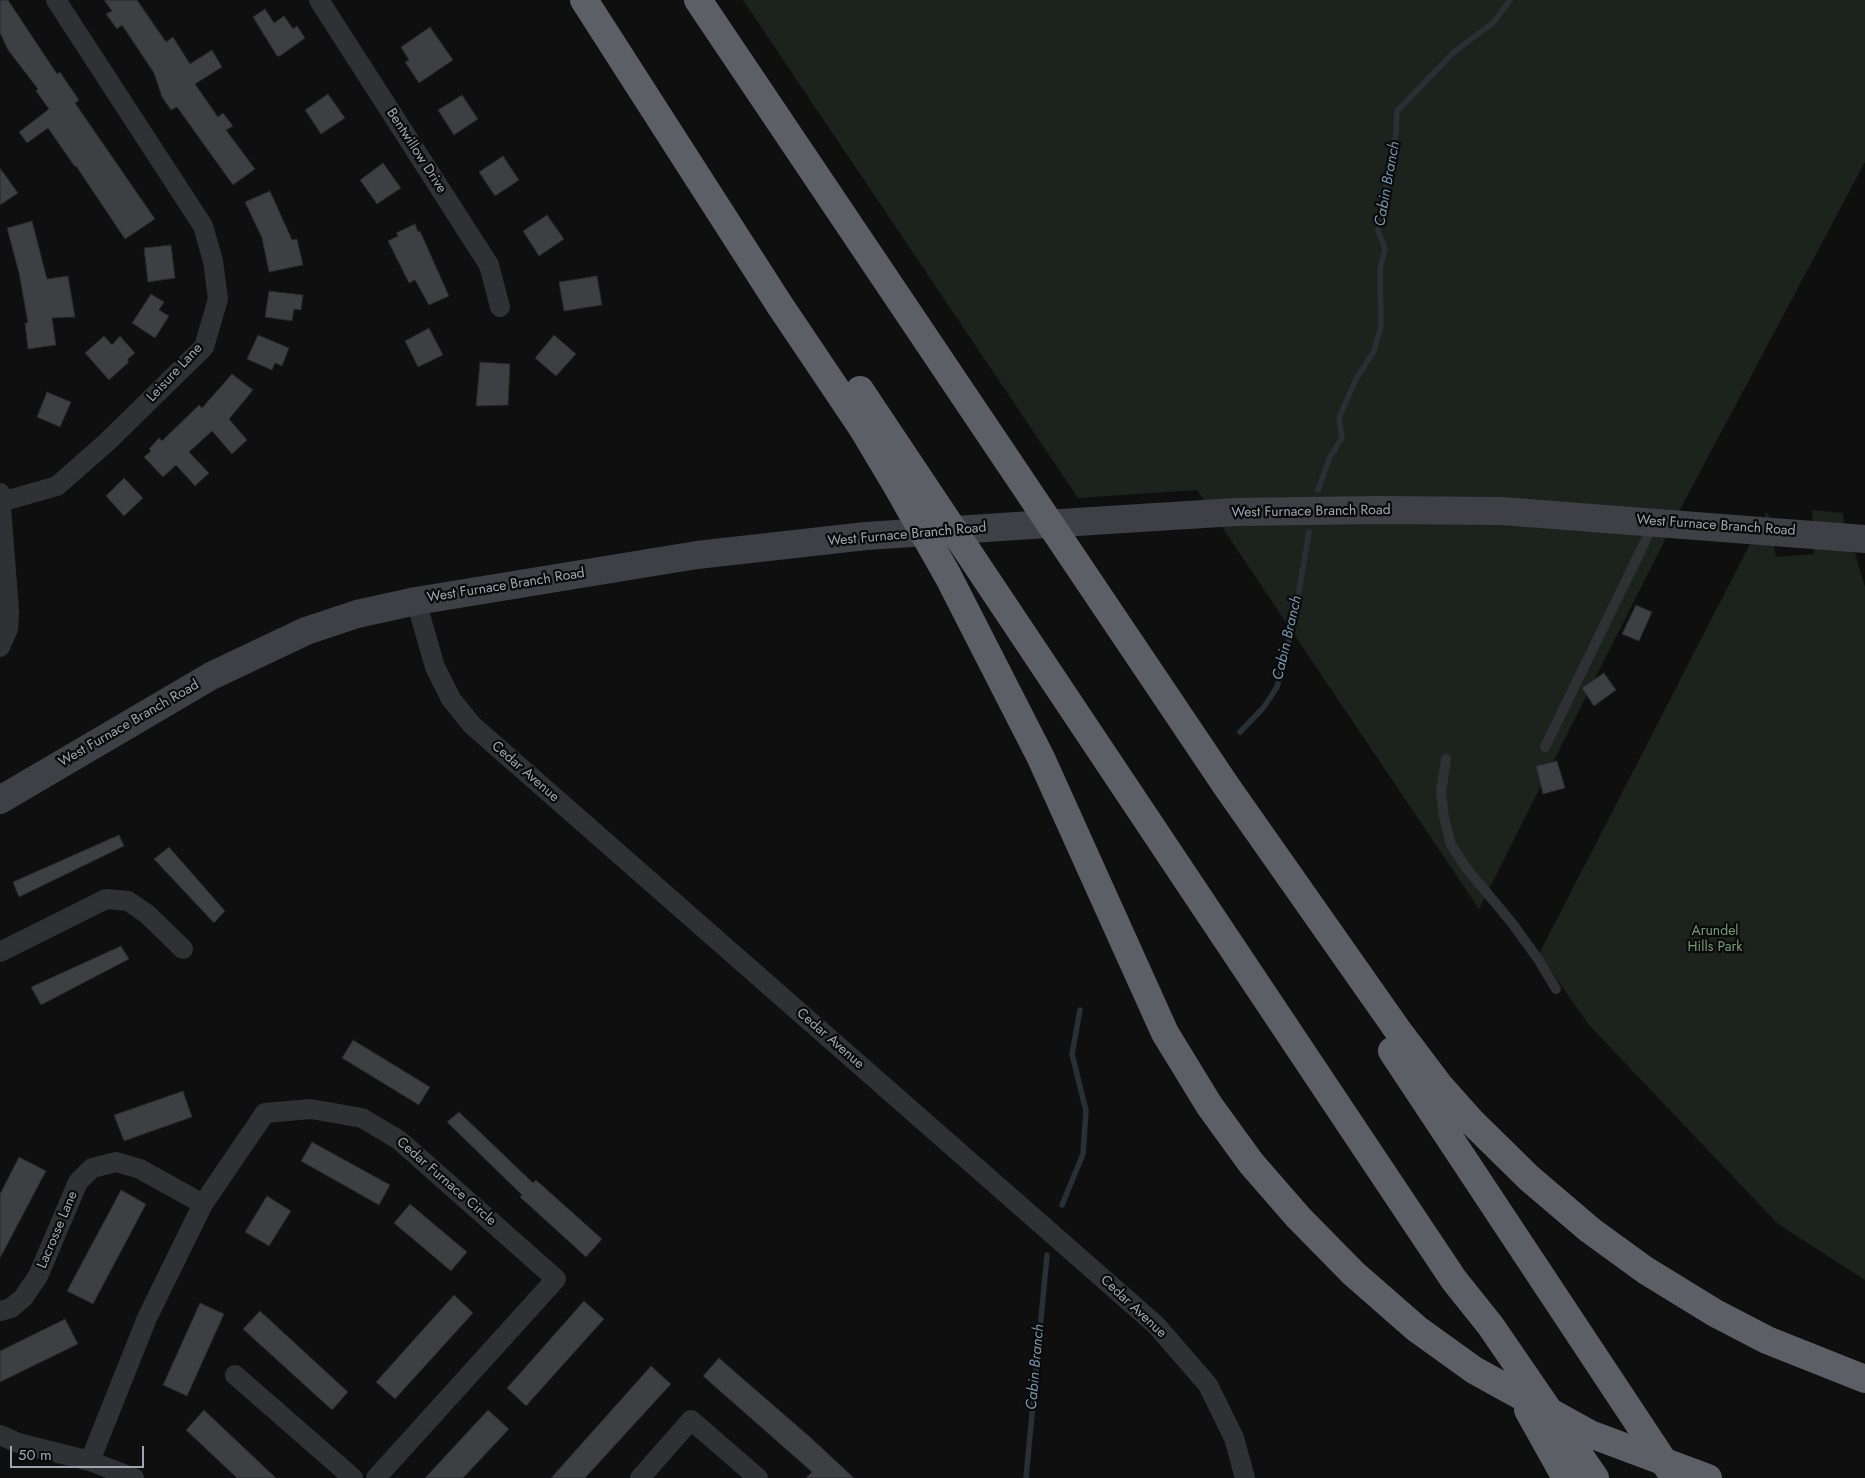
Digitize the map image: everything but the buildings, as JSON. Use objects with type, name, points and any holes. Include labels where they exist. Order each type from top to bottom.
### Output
[{"type":"highway","points":[[584,0],[779,304],[863,429],[982,574],[1454,1280],[1490,1325],[1595,1478]]},
{"type":"highway","points":[[590,0],[796,295],[910,485],[948,576],[1041,758],[1165,1033],[1209,1105],[1251,1163],[1353,1273],[1417,1329],[1474,1370],[1590,1434],[1708,1478]]},
{"type":"highway","points":[[698,0],[1227,787],[1404,1040],[1472,1122],[1529,1178],[1590,1230],[1645,1270],[1716,1313],[1767,1340],[1865,1379]]},
{"type":"highway","points":[[1227,787],[1385,1040],[1675,1478]]},
{"type":"highway","points":[[1454,1280],[1483,1335],[1543,1434],[1566,1478]]},
{"type":"main road","name":"West Furnace Branch Road","points":[[0,800],[211,676],[262,650],[306,631],[356,614],[416,601],[697,555],[866,536],[1102,520],[1236,512],[1378,510],[1502,511],[1865,539]]},
{"type":"street","name":"Leisure Lane","points":[[0,498],[57,486],[107,442],[204,347],[218,299],[212,261],[203,226],[56,0]]},
{"type":"street","name":"Bentwillow Drive","points":[[320,0],[489,265],[500,307]]},
{"type":"street","points":[[0,498],[9,611],[8,629],[0,647]]},
{"type":"street","name":"Cedar Avenue","points":[[416,601],[435,667],[451,699],[472,725],[1156,1325],[1208,1385],[1234,1438],[1245,1478]]},
{"type":"street","points":[[0,952],[106,899],[128,901],[147,914],[183,949]]},
{"type":"street","name":"Cedar Furnace Circle","points":[[90,1461],[147,1318],[203,1204],[265,1113],[311,1109],[362,1118],[399,1140],[556,1280],[376,1478]]},
{"type":"street","name":"Lacrosse Lane","points":[[0,1311],[10,1308],[23,1298],[38,1276],[78,1182],[92,1168],[116,1162],[140,1169],[203,1204]]},
{"type":"street","points":[[236,1375],[353,1478]]},
{"type":"street","points":[[640,1478],[692,1420],[758,1478]]},
{"type":"street","points":[[0,1435],[18,1443],[90,1461],[134,1478]]},
{"type":"lane","points":[[1545,747],[1655,522]]},
{"type":"lane","points":[[1446,759],[1441,792],[1444,817],[1451,845],[1467,869],[1512,923],[1556,989]]},
{"type":"green space","points":[[743,0],[1865,0],[1865,162],[1685,500],[1479,909],[1197,490],[1078,498]]},
{"type":"green space","name":"Arundel Hills Park","points":[[1812,510],[1843,513],[1844,524],[1846,524],[1865,587],[1865,1280],[1778,1224],[1589,1025],[1539,954],[1766,513],[1768,513],[1776,557],[1814,554]]},
{"type":"waterway","name":"Cabin Branch","points":[[1318,490],[1330,457],[1342,438],[1339,418],[1356,379],[1374,351],[1381,326],[1380,269],[1385,249],[1378,231],[1396,133],[1397,111],[1454,52],[1494,22],[1510,0]]},
{"type":"waterway","name":"Cabin Branch","points":[[1240,732],[1264,707],[1277,687],[1294,620],[1309,532]]},
{"type":"waterway","name":"Cabin Branch","points":[[1062,1205],[1083,1154],[1086,1111],[1072,1054],[1080,1010]]},
{"type":"waterway","name":"Cabin Branch","points":[[1026,1478],[1047,1255]]}]
